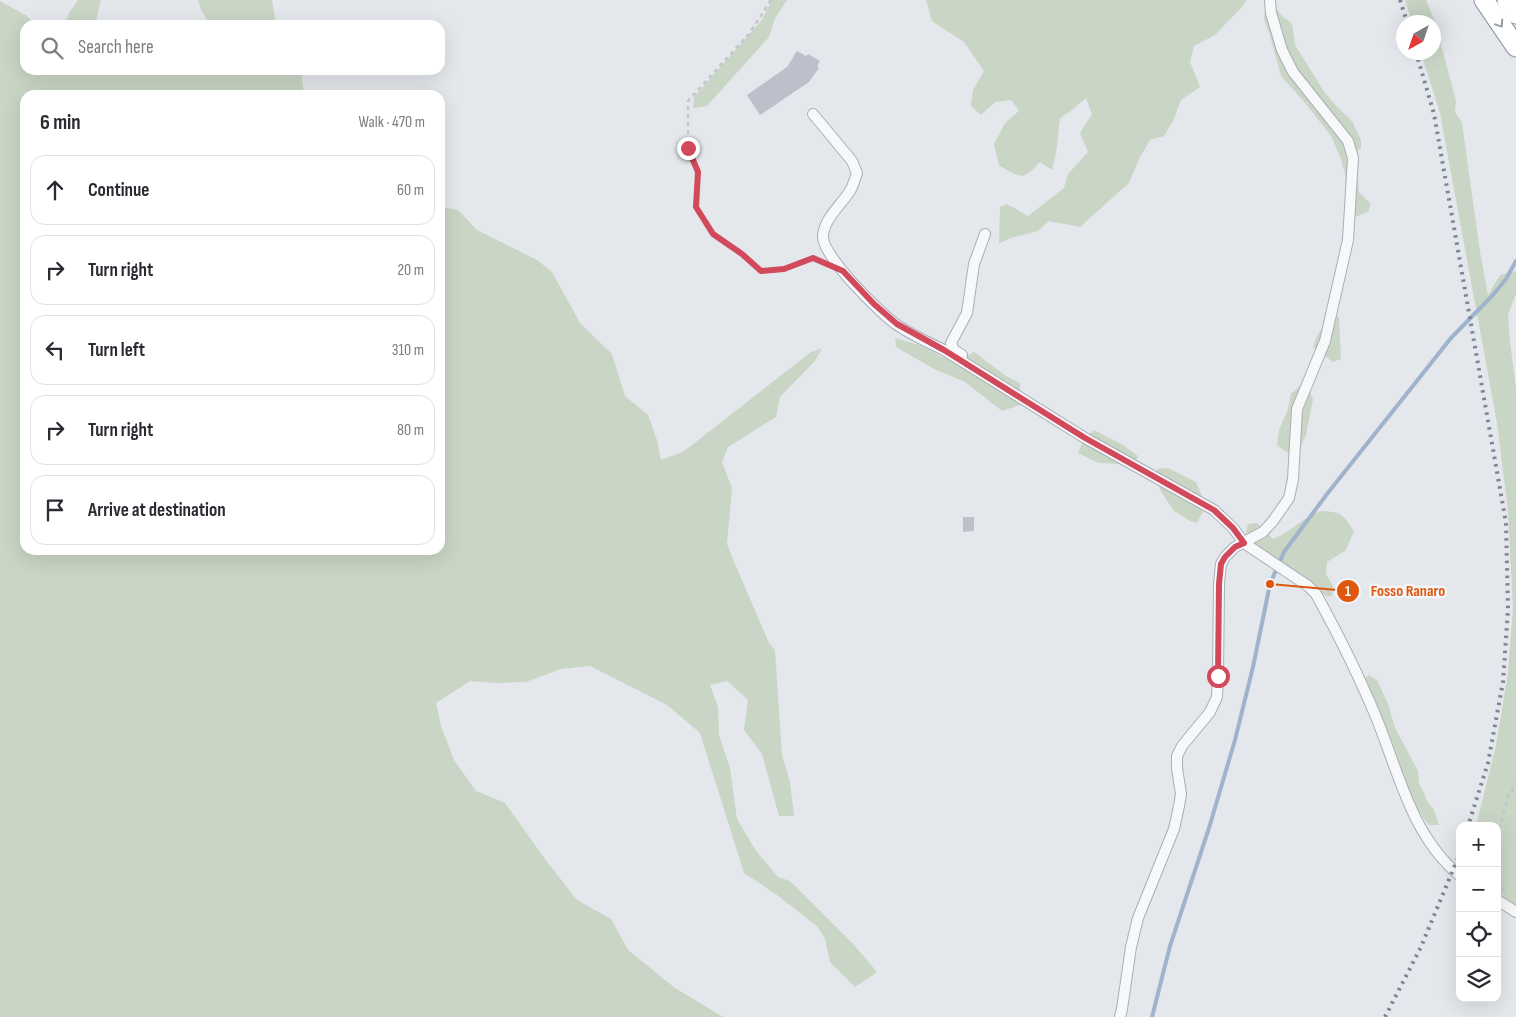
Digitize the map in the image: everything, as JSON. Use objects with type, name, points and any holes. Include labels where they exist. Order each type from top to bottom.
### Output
[{"type":"highway","points":[[1484,0],[1516,48]]},
{"type":"highway","points":[[1507,0],[1516,14]]},
{"type":"street","points":[[1120,1017],[1131,947],[1138,918],[1174,829],[1181,794],[1177,756],[1182,746],[1210,712],[1217,697],[1221,564],[1235,547],[1263,532],[1289,498],[1293,479],[1297,409],[1325,341],[1348,240],[1353,158],[1348,141],[1293,72],[1282,50],[1270,0]]},
{"type":"street","points":[[813,114],[852,161],[857,173],[851,189],[825,226],[822,240],[843,271],[874,304],[897,324],[944,350],[1085,438],[1214,510],[1233,528],[1244,543],[1308,586],[1316,594],[1326,612],[1373,710],[1386,740],[1393,765],[1408,804],[1438,855],[1456,873]]},
{"type":"street","points":[[980,373],[979,367],[954,350],[951,342],[967,313],[974,264],[985,234]]},
{"type":"street","points":[[1501,902],[1512,909]]},
{"type":"path","points":[[770,0],[749,34],[688,101],[688,148],[698,172],[696,207],[713,234],[742,254],[761,271],[784,269],[813,258],[843,271]]},
{"type":"path","points":[[1501,822],[1508,797],[1516,784]]},
{"type":"path","points":[[1497,867],[1499,877],[1512,909]]},
{"type":"green space","points":[[78,0],[101,0],[96,20],[67,20]]},
{"type":"green space","points":[[198,0],[272,0],[275,20],[207,20]]},
{"type":"green space","points":[[772,0],[787,0],[775,18],[769,37],[707,106],[693,108],[694,97],[761,21]]},
{"type":"green space","points":[[926,0],[1246,0],[1242,7],[1215,35],[1194,46],[1190,62],[1200,87],[1181,100],[1174,119],[1164,136],[1150,140],[1140,157],[1129,183],[1080,227],[1049,221],[1038,231],[1010,238],[999,244],[1000,207],[1007,204],[1028,216],[1064,188],[1068,174],[1088,152],[1080,133],[1092,114],[1086,98],[1060,118],[1052,170],[1040,162],[1029,173],[1021,176],[999,166],[994,144],[1005,123],[1019,111],[1011,100],[995,102],[981,115],[971,106],[973,90],[984,71],[964,42],[932,21]]},
{"type":"green space","points":[[1405,0],[1426,0],[1432,15],[1410,15]]},
{"type":"green space","points":[[0,1],[27,16],[31,20],[20,20],[20,75],[302,75],[303,90],[20,90],[20,555],[445,555],[445,208],[458,210],[477,230],[537,260],[552,272],[580,323],[612,354],[625,396],[648,415],[657,440],[661,460],[683,452],[811,352],[822,348],[815,361],[780,397],[776,417],[728,447],[722,462],[732,488],[727,544],[769,643],[775,650],[782,755],[790,782],[794,816],[779,816],[762,754],[744,730],[748,700],[727,681],[710,685],[718,707],[719,735],[730,768],[737,819],[756,851],[778,877],[790,881],[855,946],[877,972],[855,987],[830,962],[825,939],[817,926],[777,895],[744,873],[700,733],[667,705],[590,666],[561,669],[526,682],[497,683],[470,681],[436,703],[441,726],[454,760],[476,791],[505,803],[577,900],[611,919],[628,950],[675,988],[723,1017],[0,1017]]},
{"type":"green space","points":[[1276,8],[1292,24],[1295,45],[1323,90],[1352,121],[1361,140],[1361,148],[1350,157],[1349,168],[1358,181],[1359,192],[1371,204],[1368,212],[1352,218],[1341,159],[1331,136],[1281,76],[1264,19],[1265,11]]},
{"type":"green space","points":[[1441,45],[1456,101],[1455,112],[1462,123],[1488,295],[1500,275],[1516,271],[1516,294],[1508,314],[1516,388],[1516,907],[1501,898],[1501,822],[1477,822],[1496,745],[1508,673],[1513,607],[1508,511],[1497,423],[1440,113],[1423,60],[1441,60]]},
{"type":"green space","points":[[1339,316],[1341,359],[1333,362],[1313,347],[1322,328]]},
{"type":"green space","points":[[895,338],[919,345],[942,357],[962,359],[974,352],[1006,376],[1020,383],[1020,405],[1002,411],[965,382],[934,369],[896,347]]},
{"type":"green space","points":[[1301,385],[1310,392],[1313,399],[1306,435],[1298,452],[1288,453],[1277,445],[1279,430],[1288,409],[1291,394]]},
{"type":"green space","points":[[1094,430],[1123,445],[1138,456],[1133,467],[1121,464],[1099,463],[1078,453],[1083,440]]},
{"type":"green space","points":[[1168,468],[1196,482],[1206,506],[1197,523],[1174,511],[1160,490],[1157,469]]},
{"type":"green space","points":[[1321,511],[1338,513],[1354,531],[1346,550],[1327,562],[1326,574],[1333,586],[1332,596],[1327,597],[1311,583],[1294,574],[1253,542],[1246,533],[1248,524],[1257,523],[1273,539]]},
{"type":"green space","points":[[1368,675],[1377,680],[1388,704],[1395,728],[1418,771],[1419,783],[1426,800],[1434,810],[1439,825],[1429,825],[1422,817],[1412,798],[1398,758],[1364,680]]},
{"type":"building","points":[[797,51],[806,56],[808,54],[820,61],[817,66],[819,68],[809,82],[760,115],[747,95],[787,67]]},
{"type":"building","points":[[963,517],[974,517],[974,531],[963,532]]},
{"type":"waterway","points":[[1152,1017],[1170,946],[1209,828],[1235,740],[1253,667],[1270,584],[1284,552],[1327,494],[1451,338],[1506,279],[1516,261]]},
{"type":"railway","points":[[1400,0],[1405,15]]},
{"type":"railway","points":[[1418,60],[1434,114],[1506,523],[1508,609],[1503,682],[1488,763],[1469,822]]},
{"type":"railway","points":[[1385,1017],[1421,947],[1456,863]]},
{"type":"place","name":"Fosso Ranaro","points":[[1270,584]]},
{"type":"route","points":[[688,148],[698,172],[696,207],[713,234],[742,254],[761,271],[784,269],[813,258],[843,271],[874,304],[897,324],[944,350],[1085,438],[1214,510],[1233,528],[1244,543],[1235,547],[1221,564],[1218,676]]}]
